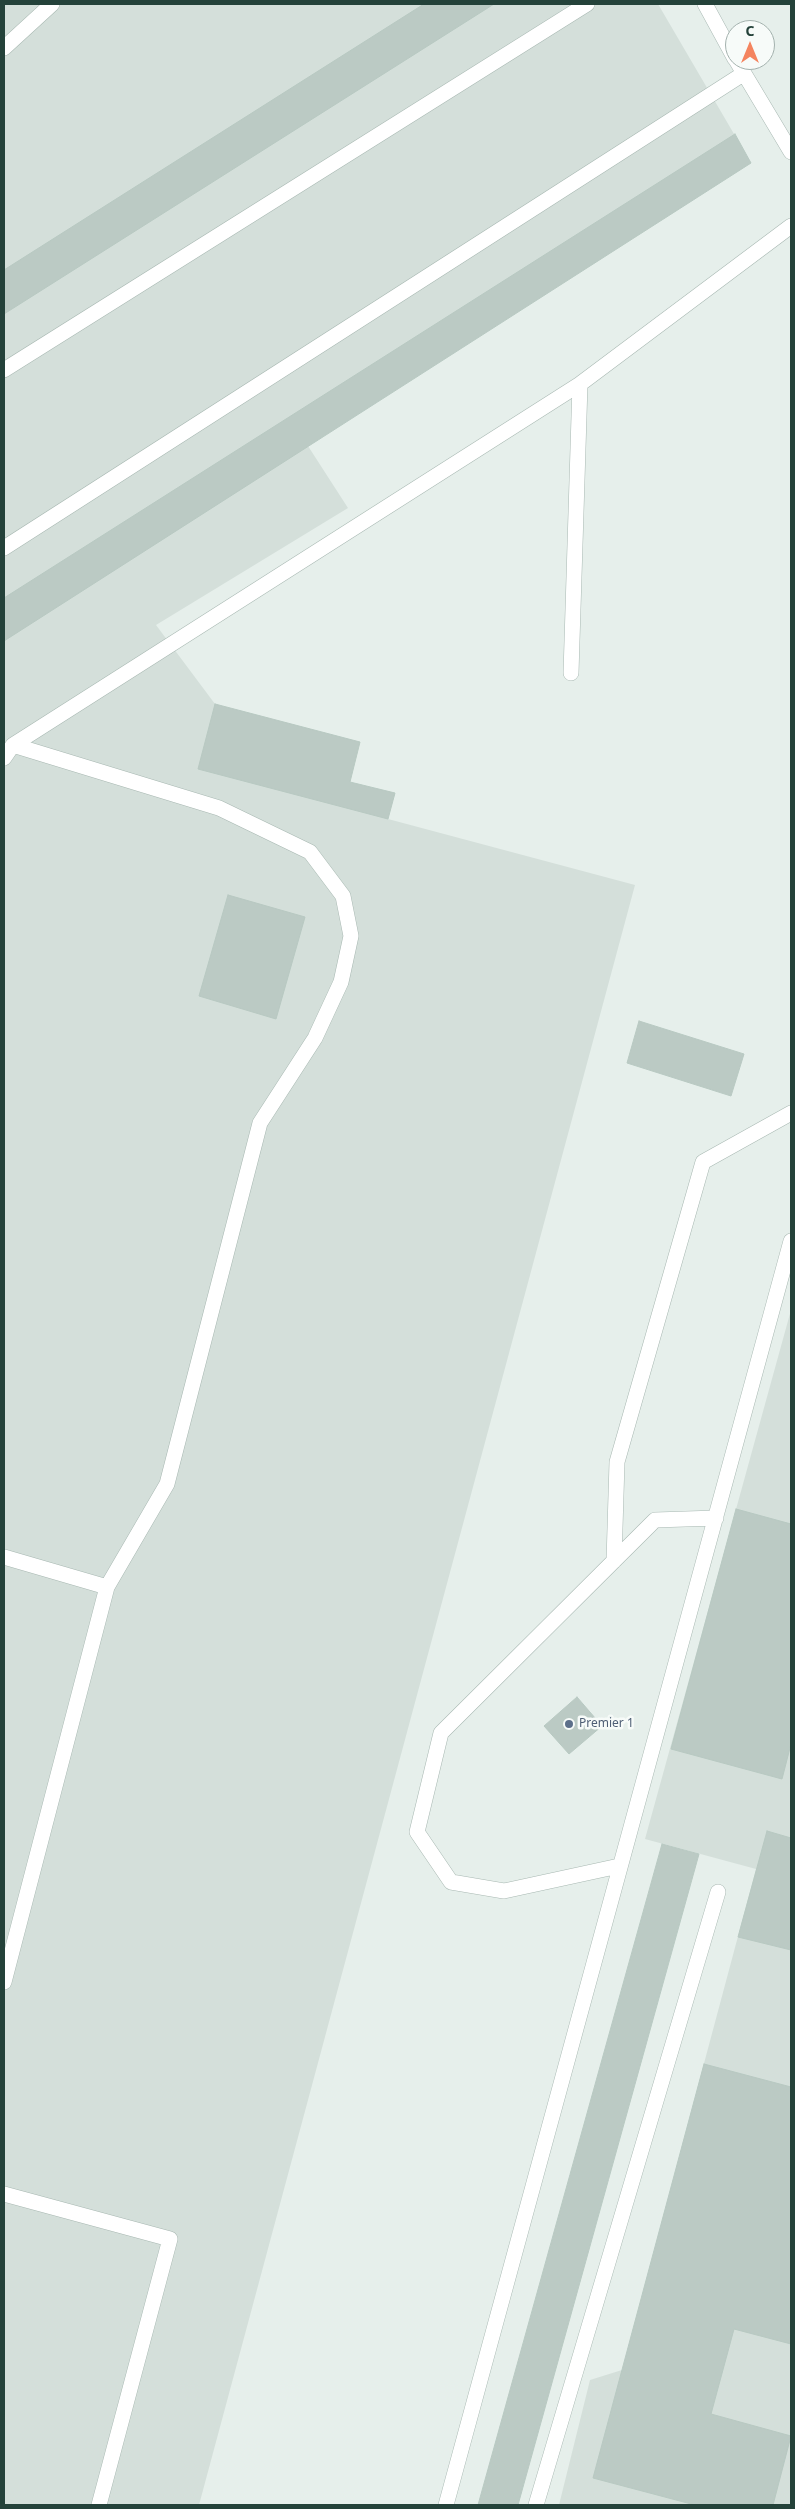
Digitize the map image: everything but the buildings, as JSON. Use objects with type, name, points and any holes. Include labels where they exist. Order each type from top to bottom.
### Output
[{"type":"lane","points":[[4,48],[52,4]]},
{"type":"lane","points":[[4,370],[587,4]]},
{"type":"lane","points":[[705,4],[725,41]]},
{"type":"lane","points":[[741,70],[791,152]]},
{"type":"lane","points":[[4,548],[744,74]]},
{"type":"lane","points":[[4,758],[13,745],[580,384],[791,226]]},
{"type":"lane","points":[[572,674],[580,384]]},
{"type":"lane","points":[[4,1982],[107,1587],[167,1484],[260,1123],[315,1038],[341,982],[351,936],[343,896],[310,852],[220,808],[13,745]]},
{"type":"lane","points":[[614,1560],[617,1462],[703,1162],[791,1113]]},
{"type":"lane","points":[[446,2505],[791,1241]]},
{"type":"lane","points":[[619,1866],[504,1891],[451,1882],[417,1832],[441,1733],[655,1520],[716,1518]]},
{"type":"lane","points":[[4,1557],[107,1587]]},
{"type":"lane","points":[[536,2505],[718,1892]]},
{"type":"lane","points":[[4,2194],[170,2239],[99,2505]]},
{"type":"shaded area","points":[[4,4],[658,4],[751,163],[308,446],[348,508],[156,625],[215,704],[360,742],[350,782],[395,793],[388,819],[635,885],[199,2505],[4,2505]]},
{"type":"shaded area","points":[[791,1310],[791,2505],[559,2505],[590,2380],[622,2370],[756,1869],[645,1839]]},
{"type":"place","name":"Premier 1","points":[[569,1724]]}]
